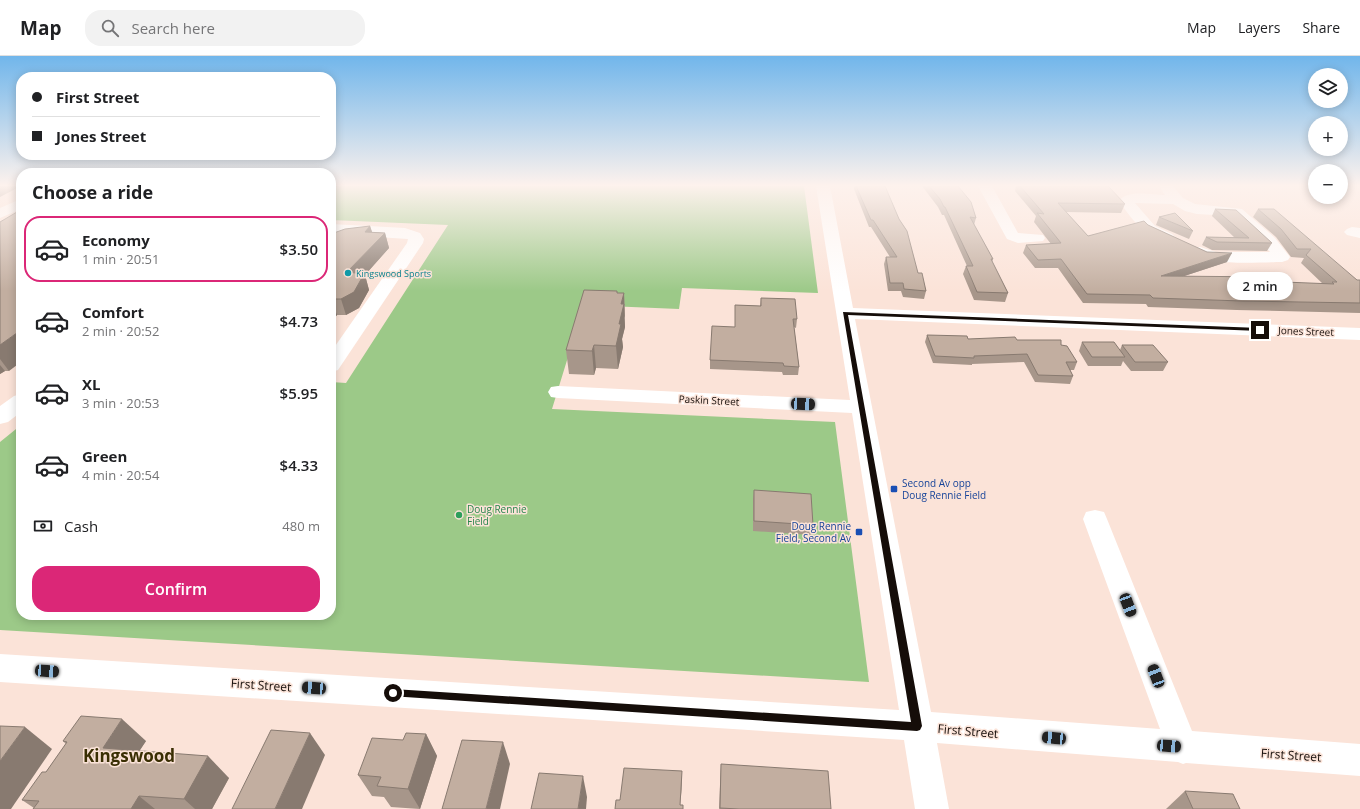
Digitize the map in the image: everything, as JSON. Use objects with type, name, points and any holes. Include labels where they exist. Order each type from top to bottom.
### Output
[{"type":"main road","points":[[829,221],[932,809]]},
{"type":"main road","points":[[1004,221],[1012,236],[1018,238],[1038,238]]},
{"type":"main road","points":[[1144,221],[1150,228],[1212,257],[1282,257],[1269,241],[1247,221]]},
{"type":"main road","points":[[0,230],[16,222]]},
{"type":"main road","points":[[336,230],[404,233],[415,236],[416,239],[415,243],[336,359]]},
{"type":"main road","name":"Jones Street","points":[[845,313],[1360,334]]},
{"type":"main road","name":"Paskin Street","points":[[558,392],[861,407]]},
{"type":"main road","points":[[0,417],[16,405]]},
{"type":"main road","points":[[1095,519],[1183,748]]},
{"type":"main road","name":"First Street","points":[[0,668],[917,726],[1183,748],[1360,760]]},
{"type":"green space","points":[[358,221],[809,221],[818,293],[682,288],[679,309],[584,305],[552,409],[835,422],[869,682],[0,630],[0,442],[16,429],[16,620],[336,620],[336,382],[346,383],[448,225]]},
{"type":"building","points":[[16,221],[16,334],[0,345],[0,222]]},
{"type":"building","points":[[874,221],[900,221],[907,231],[918,273],[922,273],[926,291],[904,289],[903,283],[890,283],[886,257],[897,257]]},
{"type":"building","points":[[952,221],[972,221],[993,259],[991,259],[1008,293],[977,292],[966,266],[973,266]]},
{"type":"building","points":[[1044,221],[1074,221],[1088,236],[1144,221],[1148,225],[1207,252],[1232,253],[1161,276],[1278,277],[1284,282],[1334,284],[1332,282],[1337,282],[1306,255],[1311,249],[1297,249],[1281,229],[1272,221],[1288,221],[1357,280],[1360,280],[1360,303],[1242,301],[1153,298],[1150,295],[1087,294],[1061,259],[1038,260],[1026,245],[1061,243]]},
{"type":"building","points":[[1169,221],[1183,221],[1193,231]]},
{"type":"building","points":[[1229,221],[1248,221],[1272,243],[1217,242],[1206,237],[1249,238]]},
{"type":"building","points":[[370,226],[365,232],[385,233],[347,272],[364,274],[354,292],[341,299],[336,299],[336,232],[345,229]]},
{"type":"building","points":[[584,290],[617,291],[617,293],[624,293],[621,304],[624,304],[619,324],[621,324],[616,346],[594,345],[592,351],[566,350]]},
{"type":"building","points":[[761,298],[795,299],[797,319],[793,319],[799,367],[784,366],[783,363],[710,360],[712,326],[735,327],[735,305],[761,306]]},
{"type":"building","points":[[927,335],[967,336],[968,339],[1015,337],[1017,340],[1061,340],[1061,345],[1067,346],[1077,362],[1066,362],[1073,376],[1038,375],[1027,354],[974,356],[974,358],[935,356]]},
{"type":"building","points":[[1082,342],[1114,342],[1125,357],[1092,357]]},
{"type":"building","points":[[1122,345],[1153,345],[1168,362],[1135,362]]},
{"type":"building","points":[[754,490],[811,494],[813,525],[754,521]]},
{"type":"building","points":[[81,716],[122,719],[103,748],[208,756],[184,799],[139,796],[131,809],[33,809],[39,801],[22,800],[42,772],[46,772],[67,742],[63,741]]},
{"type":"building","points":[[0,726],[25,727],[0,761]]},
{"type":"building","points":[[271,730],[310,733],[275,809],[232,809]]},
{"type":"building","points":[[406,733],[426,734],[408,789],[377,786],[381,777],[358,775],[372,738],[403,740]]},
{"type":"building","points":[[462,740],[503,742],[486,809],[442,809]]},
{"type":"building","points":[[721,764],[828,771],[831,809],[720,808]]},
{"type":"building","points":[[624,768],[682,771],[680,805],[683,805],[683,809],[615,809],[616,800],[620,800]]},
{"type":"building","points":[[539,773],[583,776],[578,809],[531,809]]},
{"type":"building","points":[[1185,791],[1233,794],[1240,809],[1193,809]]},
{"type":"place","name":"Kingswood Sports","points":[[348,273]]},
{"type":"place","name":"Second Av opp Doug Rennie Field","points":[[894,489]]},
{"type":"place","name":"Doug Rennie Field","points":[[459,515]]},
{"type":"place","name":"Doug Rennie Field, Second Av","points":[[859,532]]},
{"type":"district","name":"Kingswood","points":[[129,755]]},
{"type":"route","points":[[393,693],[917,726],[845,313],[1260,330]]}]
